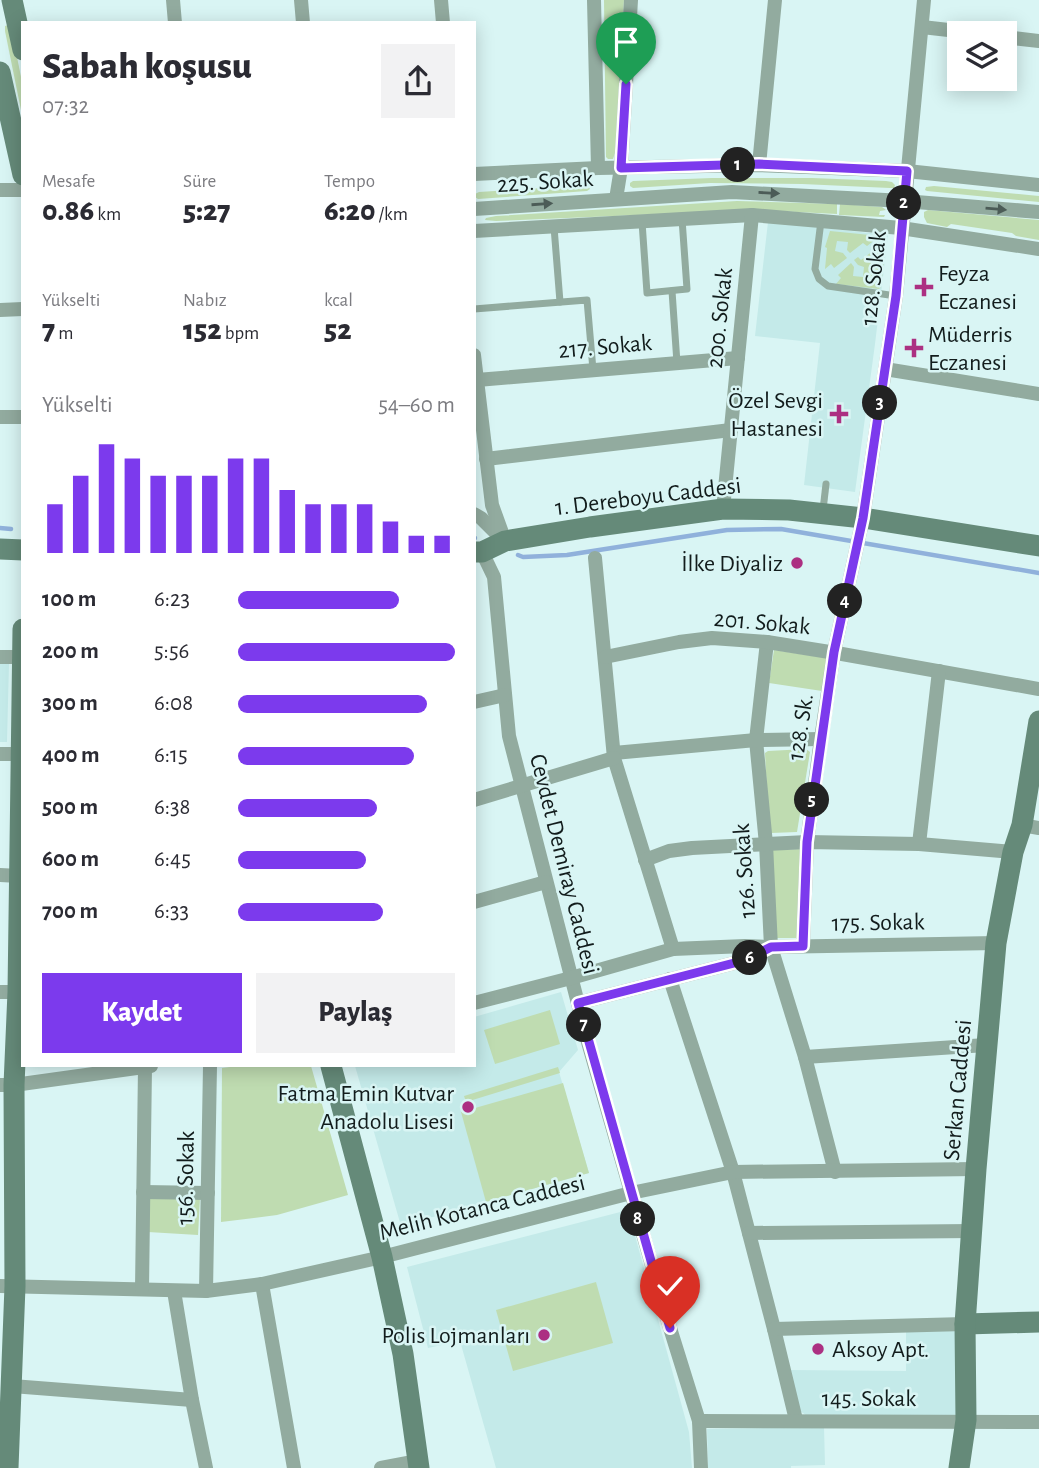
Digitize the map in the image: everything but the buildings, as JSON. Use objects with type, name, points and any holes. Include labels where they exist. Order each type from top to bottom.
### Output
[{"type":"main road","points":[[12,0],[21,41]]},
{"type":"main road","points":[[0,72],[21,166]]},
{"type":"main road","name":"1. Dereboyu Caddesi","points":[[478,552],[505,541],[723,509],[789,510],[822,514],[859,536],[1039,546]]},
{"type":"main road","points":[[0,549],[21,550]]},
{"type":"main road","points":[[11,1467],[7,1085],[15,984],[15,754],[21,671]]},
{"type":"main road","name":"Serkan Caddesi","points":[[959,1468],[966,1420],[965,1324],[996,943],[1013,852],[1031,826],[1039,721]]},
{"type":"main road","points":[[331,1067],[382,1257],[403,1354],[419,1465]]},
{"type":"main road","points":[[965,1324],[1039,1322]]},
{"type":"street","points":[[173,0],[175,21]]},
{"type":"street","points":[[301,0],[303,21]]},
{"type":"street","points":[[441,0],[443,21]]},
{"type":"street","points":[[594,0],[598,168]]},
{"type":"street","points":[[616,199],[621,168],[631,0]]},
{"type":"street","points":[[759,164],[775,0]]},
{"type":"street","name":"128. Sokak","points":[[859,536],[896,296],[924,0]]},
{"type":"street","points":[[922,27],[947,30]]},
{"type":"street","points":[[1017,38],[1039,41]]},
{"type":"street","name":"225. Sokak","points":[[476,174],[759,164],[907,171],[1039,185]]},
{"type":"street","points":[[0,190],[21,190]]},
{"type":"street","name":"225. Sokak","points":[[476,209],[732,191],[1039,212]]},
{"type":"street","points":[[476,231],[752,215],[901,228],[1039,249]]},
{"type":"street","name":"200. Sokak","points":[[723,509],[752,215]]},
{"type":"street","points":[[0,310],[21,309]]},
{"type":"street","name":"217. Sokak","points":[[477,380],[738,358]]},
{"type":"street","points":[[885,369],[1039,394]]},
{"type":"street","points":[[476,372],[492,505],[505,541]]},
{"type":"street","points":[[0,417],[21,417]]},
{"type":"street","points":[[486,459],[731,430]]},
{"type":"street","points":[[476,515],[505,541]]},
{"type":"street","name":"128. Sk.","points":[[803,946],[807,842],[821,739],[834,652],[859,536]]},
{"type":"street","name":"Cevdet Demiray Caddesi","points":[[478,552],[494,577],[509,736],[571,978],[699,1421],[701,1468]]},
{"type":"street","points":[[595,558],[614,755],[673,948]]},
{"type":"street","name":"201. Sokak","points":[[605,657],[712,638],[766,642],[834,652],[1039,689]]},
{"type":"street","name":"126. Sokak","points":[[766,642],[756,740],[766,844],[771,947],[805,1057],[835,1172]]},
{"type":"street","points":[[0,657],[21,657]]},
{"type":"street","points":[[919,844],[939,671]]},
{"type":"street","points":[[476,702],[505,695]]},
{"type":"street","points":[[476,799],[522,787],[614,755],[756,740],[821,739]]},
{"type":"street","points":[[645,860],[670,851],[692,848],[807,842],[919,844],[1013,852]]},
{"type":"street","points":[[476,901],[546,882]]},
{"type":"street","name":"175. Sokak","points":[[476,1002],[673,948],[996,943]]},
{"type":"street","points":[[578,1003],[746,960],[771,947]]},
{"type":"street","points":[[670,979],[733,1172],[796,1420]]},
{"type":"street","points":[[805,1057],[986,1045]]},
{"type":"street","points":[[7,1085],[138,1067]]},
{"type":"street","points":[[142,1289],[145,1067]]},
{"type":"street","name":"156. Sokak","points":[[206,1291],[210,1067]]},
{"type":"street","name":"Melih Kotanca Caddesi","points":[[8,1286],[206,1291],[262,1284],[382,1257],[631,1193],[733,1172],[976,1169]]},
{"type":"street","points":[[143,1192],[208,1193]]},
{"type":"street","points":[[749,1233],[972,1231]]},
{"type":"street","points":[[262,1284],[294,1468]]},
{"type":"street","points":[[174,1291],[206,1468]]},
{"type":"street","points":[[774,1329],[965,1324]]},
{"type":"street","points":[[12,1386],[192,1400]]},
{"type":"street","name":"145. Sokak","points":[[699,1421],[1039,1422]]},
{"type":"street","points":[[381,1468],[419,1465]]},
{"type":"lane","points":[[642,222],[647,293],[687,289],[682,219]]},
{"type":"lane","points":[[821,221],[815,269],[819,278],[828,286],[896,296]]},
{"type":"lane","points":[[554,227],[560,302]]},
{"type":"lane","points":[[672,291],[677,363]]},
{"type":"lane","points":[[476,309],[587,300],[593,370]]},
{"type":"lane","points":[[822,514],[826,484]]},
{"type":"shaded area","name":"Özel Sevgi Hastanesi","points":[[768,222],[888,235],[855,492],[804,485],[820,343],[755,336]]},
{"type":"shaded area","points":[[0,663],[9,663],[7,742],[0,742]]},
{"type":"shaded area","name":"Fatma Emin Kutvar Anadolu Lisesi","points":[[561,992],[578,1050],[559,1072],[589,1173],[401,1226],[355,1067],[476,1067],[476,1016]]},
{"type":"shaded area","name":"Polis Lojmanları","points":[[628,1210],[689,1432],[692,1468],[496,1468],[460,1341],[428,1348],[407,1267]]},
{"type":"shaded area","points":[[906,1331],[958,1331],[957,1415],[806,1415],[800,1411],[790,1370],[906,1371]]},
{"type":"shaded area","points":[[824,1427],[825,1465],[791,1468],[708,1468],[707,1429]]},
{"type":"green space","points":[[604,0],[624,0],[613,159],[606,157]]},
{"type":"green space","points":[[5,26],[11,27],[21,77],[21,110],[5,31]]},
{"type":"green space","points":[[812,178],[886,181],[895,185],[894,188],[710,183],[633,188],[630,186],[633,181]]},
{"type":"green space","points":[[588,185],[590,189],[478,199],[476,194]]},
{"type":"green space","points":[[926,187],[1039,196],[1039,202],[925,190]]},
{"type":"green space","points":[[737,201],[837,204],[837,214],[756,210],[485,220],[496,216]]},
{"type":"green space","points":[[840,204],[882,207],[886,210],[880,211],[879,215],[885,215],[884,217],[839,215]]},
{"type":"green space","points":[[928,210],[1039,220],[1039,240],[1012,233],[927,223],[924,212]]},
{"type":"green space","points":[[830,231],[880,236],[867,246],[863,243],[850,253],[847,250],[848,242],[837,241],[835,251],[843,253],[847,258],[834,268],[831,264],[825,269],[825,247]]},
{"type":"green space","points":[[886,241],[879,289],[836,284],[841,278],[838,275],[851,263],[854,267],[853,276],[863,277],[864,267],[854,260],[858,257],[861,260]]},
{"type":"green space","points":[[774,650],[827,658],[822,691],[769,683]]},
{"type":"green space","points":[[806,749],[810,752],[797,832],[771,833],[765,753]]},
{"type":"green space","points":[[801,849],[799,938],[776,938],[771,850]]},
{"type":"green space","points":[[550,1010],[560,1044],[495,1064],[484,1030]]},
{"type":"green space","points":[[311,1067],[348,1195],[277,1215],[221,1222],[222,1068]]},
{"type":"green space","points":[[558,1067],[560,1073],[466,1102],[464,1096]]},
{"type":"green space","points":[[563,1083],[589,1173],[486,1202],[461,1112]]},
{"type":"green space","points":[[150,1195],[200,1198],[198,1235],[148,1232]]},
{"type":"green space","points":[[596,1282],[613,1343],[513,1371],[496,1310]]},
{"type":"waterway","points":[[0,528],[11,529]]},
{"type":"waterway","points":[[518,555],[567,555],[727,530],[781,529],[1039,573]]},
{"type":"place","name":"Feyza Eczanesi","points":[[924,287]]},
{"type":"place","name":"Müderris Eczanesi","points":[[914,348]]},
{"type":"place","name":"Özel Sevgi Hastanesi","points":[[839,414]]},
{"type":"place","name":"İlke Diyaliz","points":[[797,563]]},
{"type":"place","name":"Fatma Emin Kutvar Anadolu Lisesi","points":[[468,1107]]},
{"type":"place","name":"Polis Lojmanları","points":[[544,1335]]},
{"type":"place","name":"Aksoy Apt.","points":[[818,1349]]},
{"type":"route","points":[[626,84],[621,168],[759,164],[907,171],[896,296],[863,518],[834,652],[807,842],[803,946],[771,947],[746,960],[578,1003],[670,1328]]}]
